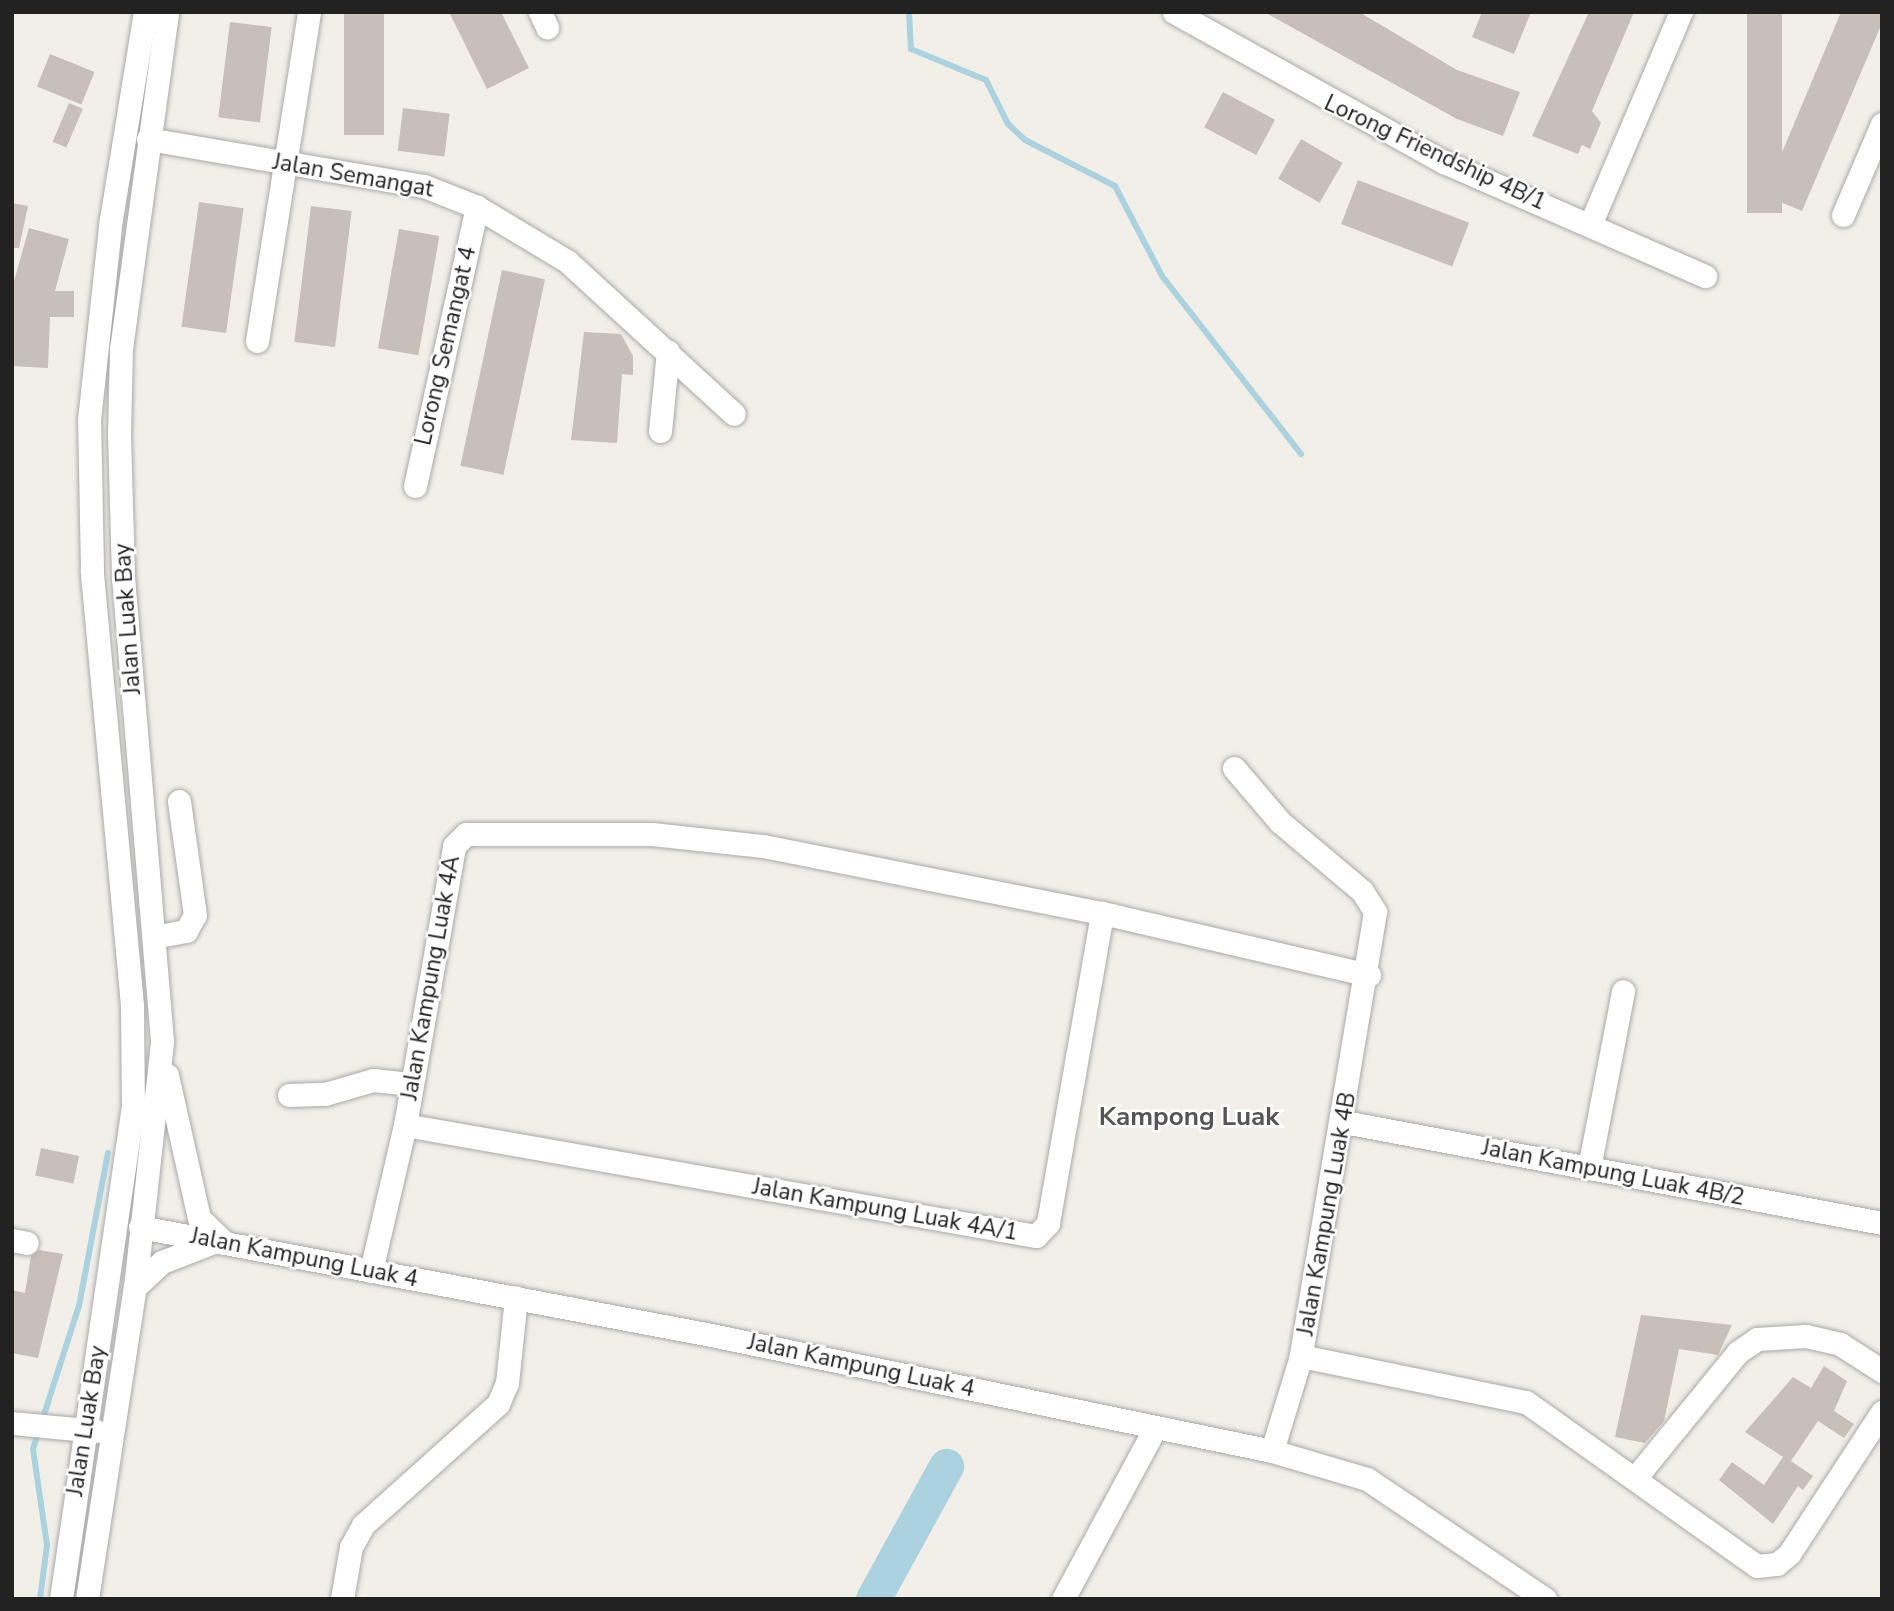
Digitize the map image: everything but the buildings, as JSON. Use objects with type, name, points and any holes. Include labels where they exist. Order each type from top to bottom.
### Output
[{"type":"street","name":"Jalan Luak Bay","points":[[61,1599],[83,1431],[123,1200],[133,1107],[132,1005],[92,569],[89,420],[107,246],[145,12]]},
{"type":"street","name":"Jalan Luak Bay","points":[[87,1599],[135,1287],[162,1041],[122,576],[119,435],[121,349],[167,12]]},
{"type":"street","points":[[257,341],[282,164],[309,12]]},
{"type":"street","name":"Lorong Friendship 4B/1","points":[[1174,12],[1444,162],[1705,276]]},
{"type":"street","points":[[1590,225],[1681,12]]},
{"type":"street","points":[[1843,215],[1882,124]]},
{"type":"street","name":"Jalan Semangat","points":[[148,139],[282,164],[424,186],[477,207],[568,261],[734,414]]},
{"type":"street","name":"Lorong Semangat 4","points":[[415,486],[477,207]]},
{"type":"street","points":[[660,430],[668,351]]},
{"type":"street","name":"Jalan Kampung Luak 4B","points":[[1234,768],[1280,822],[1368,899],[1374,912],[1369,975],[1301,1356],[1272,1451]]},
{"type":"street","points":[[154,937],[186,931],[195,915],[180,801]]},
{"type":"street","name":"Jalan Kampung Luak 4A","points":[[371,1270],[405,1125],[454,846],[466,834],[652,834],[763,846],[1114,915],[1369,975]]},
{"type":"street","name":"Jalan Kampung Luak 4A/1","points":[[405,1125],[1036,1236],[1048,1223],[1114,915]]},
{"type":"street","points":[[1589,1168],[1623,991]]},
{"type":"street","points":[[135,1287],[162,1262],[220,1243],[199,1218],[191,1192],[162,1041]]},
{"type":"street","points":[[289,1095],[324,1094],[373,1080],[412,1084]]},
{"type":"street","name":"Jalan Kampung Luak 4B/2","points":[[1344,1122],[1882,1223]]},
{"type":"street","points":[[116,1243],[140,1227],[123,1200]]},
{"type":"street","name":"Jalan Kampung Luak 4","points":[[140,1227],[516,1297],[1272,1451],[1367,1479],[1545,1599]]},
{"type":"street","points":[[342,1599],[351,1547],[363,1525],[498,1404],[507,1383],[516,1297]]},
{"type":"street","points":[[1636,1476],[1738,1352],[1756,1339],[1806,1336],[1840,1344],[1882,1371]]},
{"type":"street","points":[[1301,1356],[1526,1402],[1636,1476],[1757,1566],[1777,1564],[1882,1412]]},
{"type":"street","points":[[21,1424],[83,1431],[111,1431]]},
{"type":"street","points":[[1063,1599],[1155,1428]]},
{"type":"waterway","points":[[909,12],[911,49],[986,80],[1008,124],[1025,140],[1115,186],[1162,276],[1301,454]]},
{"type":"waterway","points":[[40,1599],[47,1545],[33,1449],[79,1306],[108,1153]]},
{"type":"waterway","points":[[873,1599],[946,1466]]},
{"type":"district","name":"Kampong Luak","points":[[1189,1117]]}]
